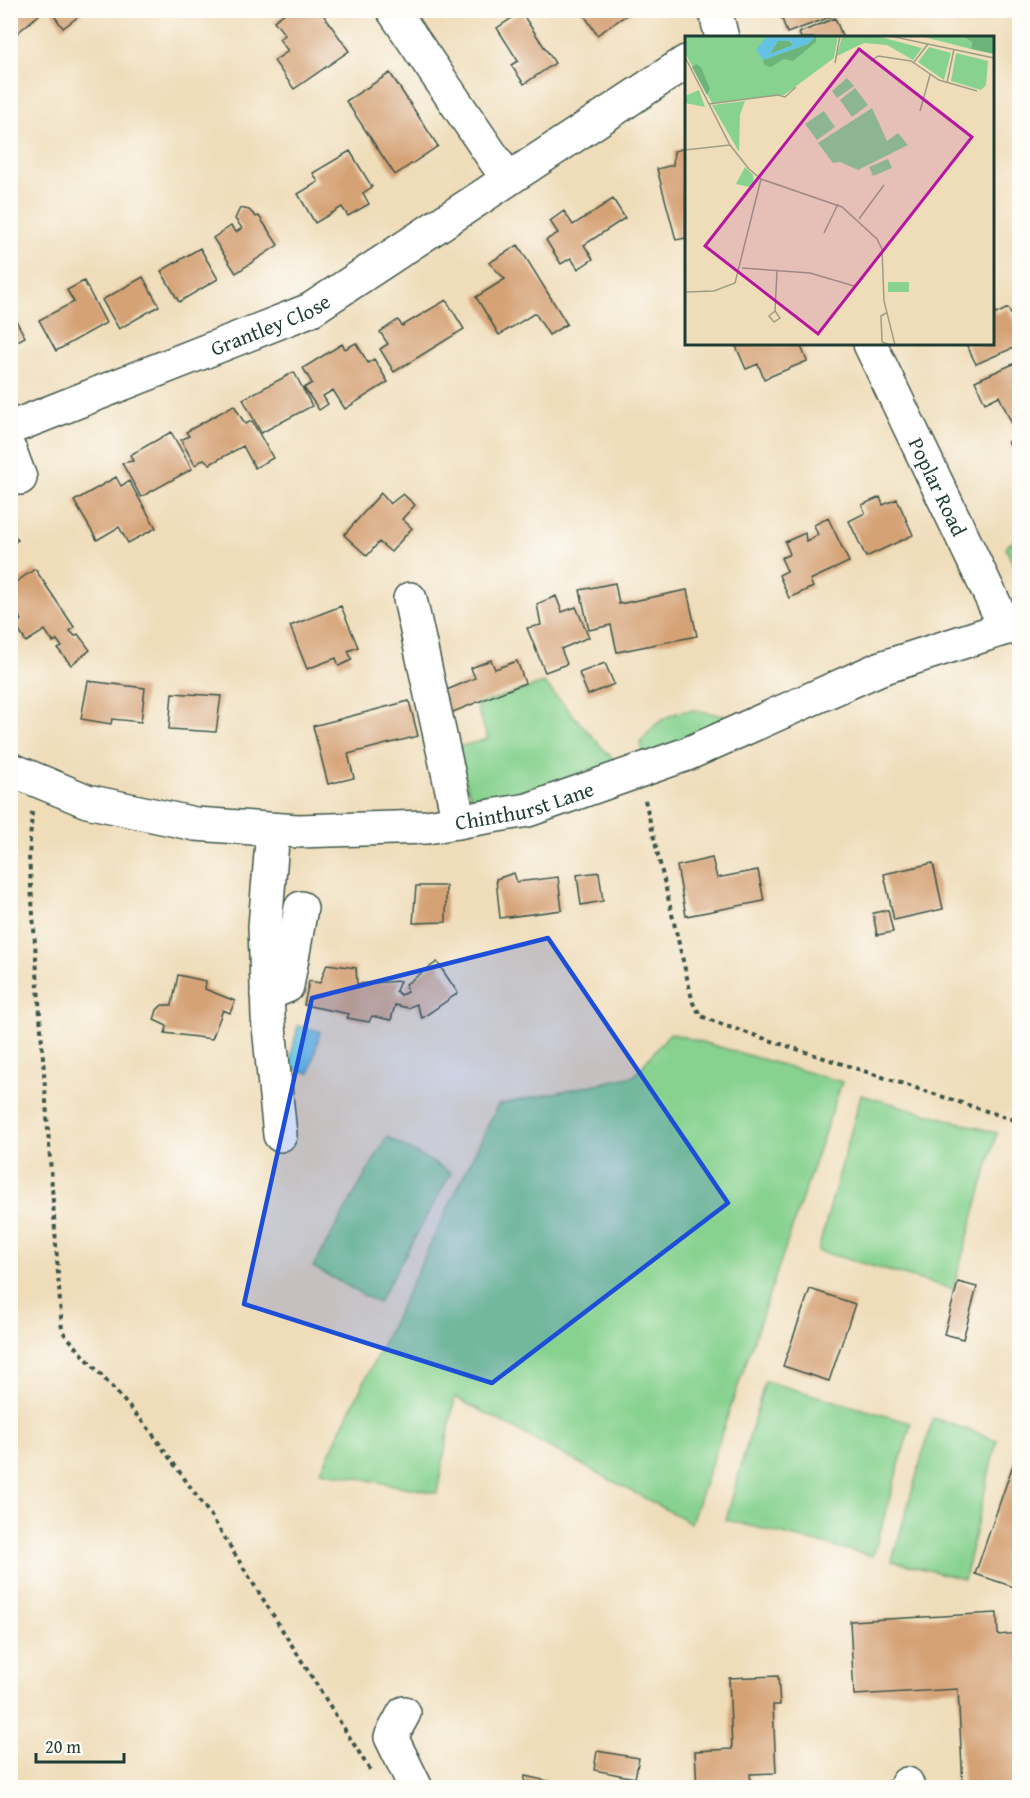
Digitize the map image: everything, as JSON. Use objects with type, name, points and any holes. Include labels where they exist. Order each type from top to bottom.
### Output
[{"type":"street","points":[[393,10],[507,178]]},
{"type":"street","points":[[716,10],[722,36]]},
{"type":"street","name":"Grantley Close","points":[[10,428],[310,310],[507,178],[685,63]]},
{"type":"street","name":"Poplar Road","points":[[871,345],[1013,628]]},
{"type":"street","points":[[410,599],[459,822]]},
{"type":"street","name":"Chinthurst Lane","points":[[11,769],[87,801],[195,824],[273,830],[427,827],[528,810],[687,754],[881,668],[1013,628]]},
{"type":"street","points":[[273,830],[265,926],[267,994],[280,1136]]},
{"type":"street","points":[[267,994],[286,986],[301,908]]},
{"type":"street","points":[[404,1713],[391,1737],[416,1788]]},
{"type":"path","points":[[11,769],[33,805],[29,857],[62,1331],[150,1429],[204,1506],[373,1774]]},
{"type":"path","points":[[638,771],[693,1004],[701,1016],[1020,1122]]},
{"type":"highlighted area","points":[[548,938],[728,1203],[492,1383],[244,1304],[312,998]]},
{"type":"green space","points":[[1019,538],[1019,576],[1006,549],[1009,544]]},
{"type":"green space","points":[[544,683],[619,766],[473,803],[454,748],[488,739],[476,705]]},
{"type":"green space","points":[[694,710],[742,719],[644,759],[640,743],[651,729],[669,716]]},
{"type":"green space","points":[[670,1033],[842,1082],[691,1523],[455,1397],[437,1493],[321,1471],[498,1105],[634,1076]]},
{"type":"green space","points":[[861,1095],[997,1133],[953,1289],[818,1251]]},
{"type":"green space","points":[[387,1137],[451,1173],[378,1303],[313,1267]]},
{"type":"green space","points":[[765,1381],[911,1423],[873,1556],[726,1520]]},
{"type":"green space","points":[[933,1418],[997,1440],[964,1579],[892,1561]]},
{"type":"water","points":[[298,1026],[320,1031],[310,1073],[288,1068]]},
{"type":"building","points":[[10,10],[39,10],[41,13],[10,39]]},
{"type":"building","points":[[50,10],[87,10],[63,28]]},
{"type":"building","points":[[289,10],[320,10],[349,51],[294,89],[274,61],[288,51],[279,39],[285,35],[274,21]]},
{"type":"building","points":[[581,10],[634,10],[597,35]]},
{"type":"building","points":[[779,10],[834,10],[836,15],[787,33]]},
{"type":"building","points":[[521,12],[555,63],[524,84],[511,65],[518,61],[497,28]]},
{"type":"building","points":[[835,18],[842,36],[800,36],[799,33]]},
{"type":"building","points":[[390,73],[438,146],[395,175],[346,101]]},
{"type":"building","points":[[685,148],[685,238],[676,240],[657,169],[673,165],[674,151]]},
{"type":"building","points":[[350,151],[372,187],[363,193],[369,204],[348,216],[342,207],[315,223],[298,194],[318,182],[313,173]]},
{"type":"building","points":[[613,199],[625,218],[584,245],[593,259],[578,269],[571,258],[561,264],[546,240],[558,233],[550,221],[564,211],[573,225]]},
{"type":"building","points":[[240,208],[249,210],[256,217],[259,216],[278,245],[236,273],[213,238],[231,226],[236,232],[242,228],[235,219]]},
{"type":"building","points":[[518,245],[567,324],[549,335],[535,313],[499,335],[476,297],[505,279],[489,263]]},
{"type":"building","points":[[200,248],[218,279],[179,302],[161,271]]},
{"type":"building","points":[[143,277],[159,306],[119,329],[102,300]]},
{"type":"building","points":[[84,281],[106,323],[56,351],[39,320],[74,302],[67,290]]},
{"type":"building","points":[[446,300],[464,329],[394,372],[380,349],[388,344],[380,332],[398,320],[402,326]]},
{"type":"building","points":[[1008,308],[1020,334],[1020,345],[976,364],[966,345],[994,345],[994,310],[996,314]]},
{"type":"building","points":[[10,310],[25,337],[10,345]]},
{"type":"building","points":[[356,343],[368,363],[374,359],[388,382],[345,409],[333,390],[323,396],[328,404],[319,410],[304,388],[312,383],[303,368],[342,344],[345,349]]},
{"type":"building","points":[[735,345],[800,345],[807,361],[764,379],[758,364],[746,369]]},
{"type":"building","points":[[1020,361],[1020,426],[1014,428],[999,396],[985,403],[975,381]]},
{"type":"building","points":[[294,372],[312,406],[261,433],[243,399]]},
{"type":"building","points":[[234,405],[245,424],[252,421],[273,458],[255,468],[243,446],[210,464],[204,459],[195,465],[181,440],[189,436],[186,432]]},
{"type":"building","points":[[171,432],[192,469],[141,497],[122,463],[133,461],[130,455]]},
{"type":"building","points":[[1020,436],[1020,465],[1008,442]]},
{"type":"building","points":[[116,477],[121,486],[129,481],[156,528],[128,543],[119,527],[97,540],[74,501]]},
{"type":"building","points":[[381,493],[390,504],[403,494],[415,505],[402,519],[412,528],[391,552],[379,542],[367,556],[344,535]]},
{"type":"building","points":[[880,497],[883,505],[897,499],[913,535],[866,557],[849,521],[865,513],[862,505]]},
{"type":"building","points":[[828,518],[849,562],[810,580],[813,587],[789,598],[779,575],[787,571],[781,558],[790,554],[785,542],[805,533],[806,541],[818,535],[814,525]]},
{"type":"building","points":[[10,529],[18,540],[10,545]]},
{"type":"building","points":[[35,569],[74,627],[70,631],[75,636],[78,634],[90,650],[71,665],[58,649],[62,647],[57,640],[53,642],[45,630],[26,642],[15,625],[21,620],[19,616],[10,621],[10,586]]},
{"type":"building","points":[[615,583],[619,604],[687,590],[697,636],[617,652],[611,625],[589,630],[580,590]]},
{"type":"building","points":[[556,596],[562,612],[576,607],[589,637],[561,649],[567,664],[545,672],[527,628],[541,625],[537,604]]},
{"type":"building","points":[[341,606],[358,647],[348,651],[352,660],[339,666],[336,658],[307,669],[290,626]]},
{"type":"building","points":[[491,660],[495,669],[517,661],[525,683],[443,716],[435,695],[475,678],[471,668]]},
{"type":"building","points":[[605,663],[614,684],[588,695],[579,673]]},
{"type":"building","points":[[88,681],[145,688],[141,722],[112,719],[111,724],[81,719]]},
{"type":"building","points":[[172,693],[221,696],[216,732],[169,729]]},
{"type":"building","points":[[409,701],[418,736],[348,754],[354,778],[328,784],[313,726]]},
{"type":"building","points":[[712,858],[717,878],[758,870],[764,901],[686,916],[677,866]]},
{"type":"building","points":[[933,863],[943,909],[894,920],[884,874]]},
{"type":"building","points":[[599,872],[603,901],[581,905],[577,875]]},
{"type":"building","points":[[514,873],[517,882],[558,877],[562,910],[500,918],[496,879]]},
{"type":"building","points":[[416,886],[446,886],[446,922],[413,923]]},
{"type":"building","points":[[888,910],[893,932],[877,935],[873,913]]},
{"type":"building","points":[[437,962],[458,993],[422,1018],[416,1004],[408,1008],[395,1005],[391,1020],[372,1016],[369,1022],[347,1018],[349,1014],[304,1005],[309,981],[320,983],[327,964],[356,968],[357,984],[400,981],[396,991],[401,995],[407,992],[406,984]]},
{"type":"building","points":[[178,975],[206,981],[205,989],[235,1001],[230,1013],[223,1010],[212,1039],[165,1033],[167,1026],[154,1020],[157,1010],[162,1005],[172,1005]]},
{"type":"building","points":[[958,1282],[977,1287],[963,1339],[944,1334]]},
{"type":"building","points":[[810,1289],[855,1304],[829,1381],[783,1366]]},
{"type":"building","points":[[1015,1459],[1020,1460],[1020,1589],[975,1574]]},
{"type":"building","points":[[997,1613],[998,1635],[1020,1633],[1020,1785],[963,1788],[958,1689],[854,1695],[850,1621]]},
{"type":"building","points":[[778,1676],[780,1705],[773,1705],[776,1773],[750,1774],[751,1788],[697,1788],[695,1751],[732,1749],[729,1678]]},
{"type":"building","points":[[597,1751],[639,1758],[635,1778],[594,1770]]},
{"type":"building","points":[[525,1776],[557,1783],[556,1788],[523,1788]]}]
